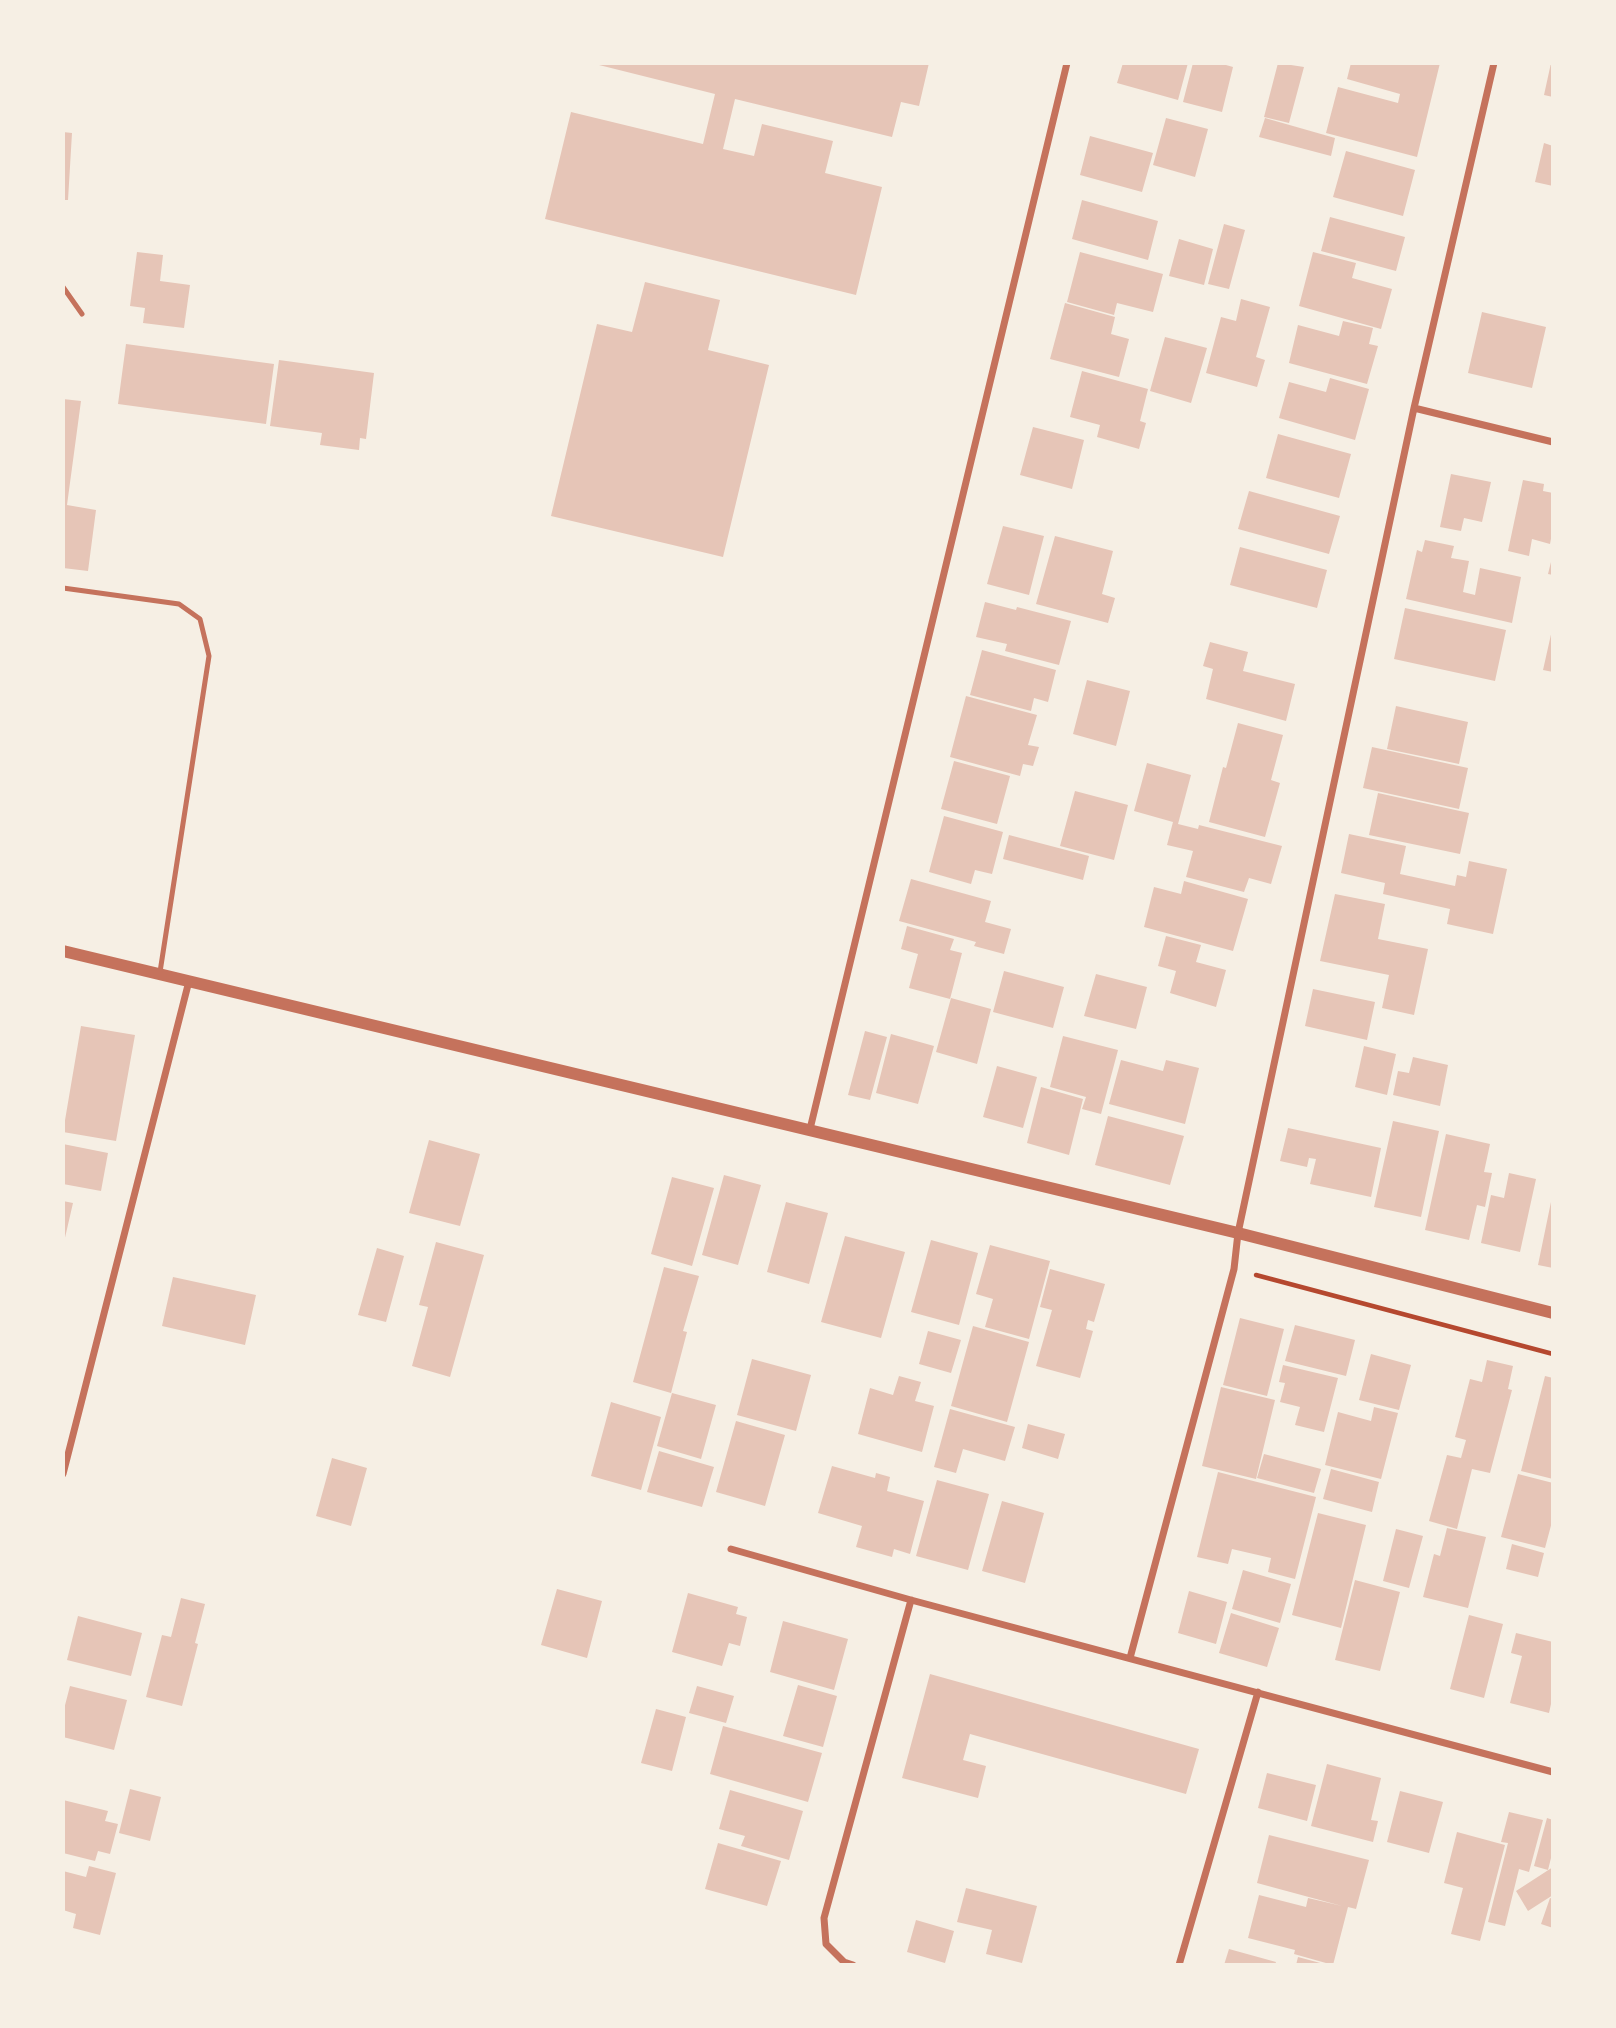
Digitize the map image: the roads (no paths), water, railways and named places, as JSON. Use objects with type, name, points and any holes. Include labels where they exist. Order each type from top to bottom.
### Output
[{"type":"street","points":[[810,1129],[1067,63]]},
{"type":"street","points":[[1130,1658],[1234,1269],[1238,1233],[1414,408],[1494,63]]},
{"type":"street","points":[[1414,408],[1553,442]]},
{"type":"street","points":[[63,951],[810,1129],[1553,1313]]},
{"type":"street","points":[[63,1474],[189,981]]},
{"type":"street","points":[[731,1549],[1553,1772]]},
{"type":"street","points":[[852,1965],[844,1962],[826,1944],[824,1918],[911,1600]]},
{"type":"street","points":[[1179,1965],[1258,1692]]},
{"type":"lane","points":[[63,287],[82,314]]},
{"type":"lane","points":[[63,587],[179,604],[200,619],[209,656],[160,974]]}]
